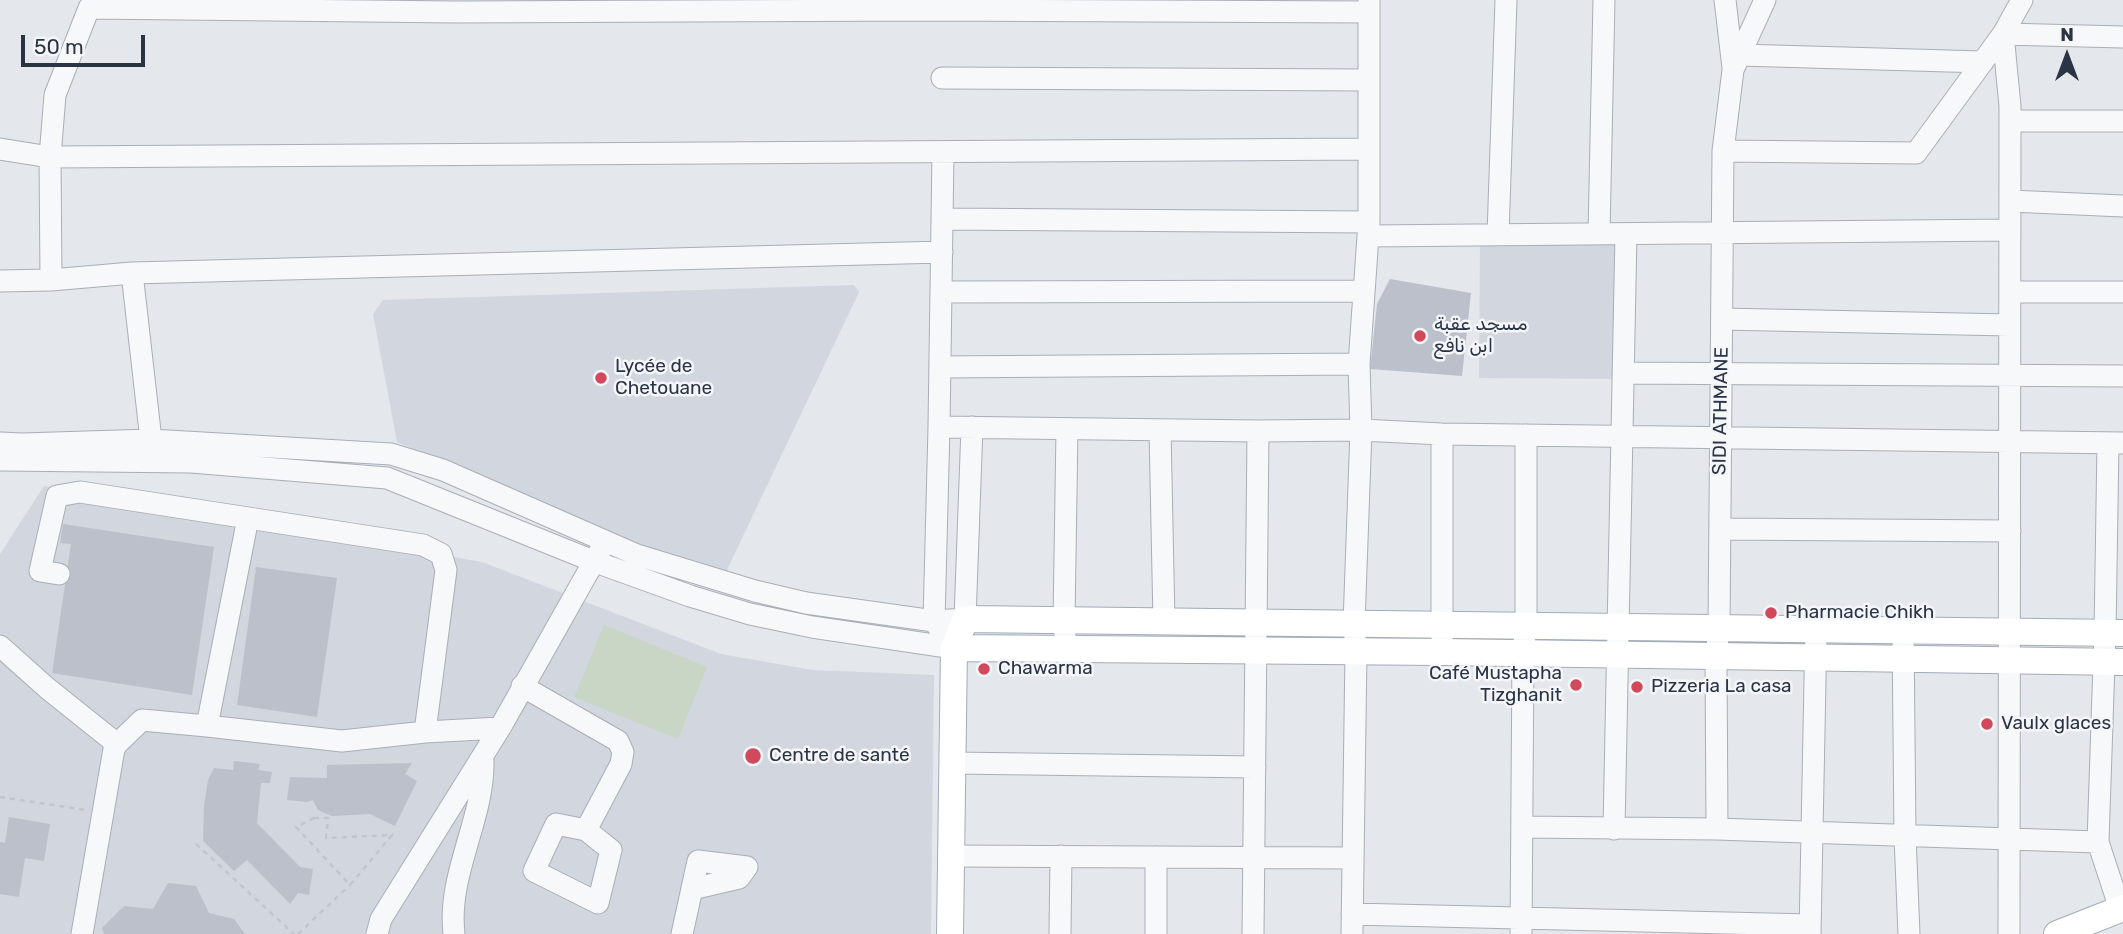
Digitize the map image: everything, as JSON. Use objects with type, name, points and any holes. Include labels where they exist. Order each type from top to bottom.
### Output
[{"type":"main road","points":[[950,934],[954,648],[965,620],[2114,633]]},
{"type":"main road","points":[[954,648],[2113,662]]},
{"type":"main road","points":[[2057,934],[2121,909]]},
{"type":"street","points":[[1498,235],[1506,0]]},
{"type":"street","points":[[1599,234],[1604,0]]},
{"type":"street","points":[[1725,0],[1736,62],[1983,62]]},
{"type":"street","name":"SIDI ATHMANE","points":[[1717,830],[1716,656],[1719,628],[1723,151],[1736,62],[1765,0]]},
{"type":"street","points":[[1723,151],[1916,153],[2003,34],[2022,0]]},
{"type":"street","points":[[51,280],[50,157],[55,95],[83,4],[456,12],[925,5],[1369,6],[1369,229],[1359,364],[1362,430],[1354,624],[1356,651],[1352,924],[1810,929],[1816,629]]},
{"type":"street","points":[[2003,34],[2123,37]]},
{"type":"street","points":[[2003,34],[2010,121],[2009,934]]},
{"type":"street","points":[[942,78],[1368,79]]},
{"type":"street","points":[[2010,121],[2123,121]]},
{"type":"street","points":[[0,149],[50,157],[1369,149]]},
{"type":"street","points":[[943,152],[934,621],[954,648]]},
{"type":"street","points":[[2010,201],[2123,206]]},
{"type":"street","points":[[942,219],[1369,229],[1498,235],[2010,230]]},
{"type":"street","points":[[1614,829],[1626,234]]},
{"type":"street","points":[[0,281],[132,273],[942,252]]},
{"type":"street","points":[[132,273],[150,440],[149,461]]},
{"type":"street","points":[[941,292],[1364,291]]},
{"type":"street","points":[[2010,292],[2123,292]]},
{"type":"street","points":[[1722,319],[2009,325]]},
{"type":"street","points":[[940,366],[1359,364]]},
{"type":"street","points":[[1623,373],[2123,376]]},
{"type":"street","points":[[939,427],[1362,430],[1442,434],[2115,443],[2113,662],[2098,842],[2121,909]]},
{"type":"street","points":[[0,443],[150,440],[391,454],[443,470],[637,555],[755,591],[806,603],[934,621],[965,620],[972,428]]},
{"type":"street","points":[[1066,650],[1064,621],[1067,429]]},
{"type":"street","points":[[1160,430],[1164,622]]},
{"type":"street","points":[[1253,934],[1258,431]]},
{"type":"street","points":[[1442,434],[1442,652]]},
{"type":"street","points":[[1521,925],[1524,653],[1527,626],[1526,435]]},
{"type":"street","points":[[387,478],[391,454]]},
{"type":"street","points":[[0,460],[191,461],[387,478],[593,561],[690,596],[750,614],[813,627],[954,648]]},
{"type":"street","points":[[59,574],[40,571],[57,496],[80,492],[423,545],[441,554],[446,570],[425,732]]},
{"type":"street","points":[[207,726],[248,518]]},
{"type":"street","points":[[1720,529],[2010,531]]},
{"type":"street","points":[[377,934],[382,919],[500,728],[606,541]]},
{"type":"street","points":[[750,614],[755,591]]},
{"type":"street","points":[[1902,631],[1909,934]]},
{"type":"street","points":[[0,646],[117,744]]},
{"type":"street","points":[[522,686],[618,741],[623,752],[621,764],[586,830]]},
{"type":"street","points":[[82,934],[117,744],[142,720],[342,741],[425,732],[500,728]]},
{"type":"street","points":[[454,934],[456,892],[479,798],[483,754]]},
{"type":"street","points":[[953,763],[1255,767]]},
{"type":"street","points":[[1522,827],[2098,842]]},
{"type":"street","points":[[951,856],[1353,858]]},
{"type":"street","points":[[1060,934],[1061,856]]},
{"type":"street","points":[[1156,857],[1156,934]]},
{"type":"street","points":[[682,934],[692,889]]},
{"type":"path","points":[[0,797],[103,813]]},
{"type":"path","points":[[196,844],[296,934],[350,885],[392,835],[326,838],[328,818],[314,818],[296,827],[350,885]]},
{"type":"shaded area","points":[[1480,243],[1616,244],[1615,379],[1479,378]]},
{"type":"shaded area","name":"Lycée de Chetouane","points":[[854,285],[859,292],[725,574],[632,545],[397,442],[373,314],[383,300]]},
{"type":"shaded area","points":[[44,486],[482,562],[721,654],[812,670],[934,675],[931,934],[0,934],[0,554]]},
{"type":"green space","points":[[604,625],[707,667],[678,739],[574,697]]},
{"type":"building","name":"مسجد عقبة ابن نافع","points":[[1390,279],[1471,293],[1462,376],[1370,369],[1377,304]]},
{"type":"building","points":[[63,524],[214,547],[192,695],[52,673],[71,544],[60,543]]},
{"type":"building","points":[[256,567],[337,578],[317,717],[237,705]]},
{"type":"building","points":[[234,761],[260,764],[258,770],[272,772],[270,783],[261,783],[257,823],[300,867],[313,869],[309,895],[298,893],[290,904],[247,860],[234,871],[203,841],[208,780],[214,768],[233,770]]},
{"type":"building","points":[[412,763],[405,774],[417,781],[395,826],[370,814],[332,816],[318,810],[313,800],[287,800],[290,777],[327,778],[327,765]]},
{"type":"building","points":[[9,817],[50,824],[44,861],[25,858],[19,897],[0,894],[0,842],[5,843]]},
{"type":"building","points":[[168,883],[196,886],[209,913],[234,919],[245,934],[104,934],[102,928],[124,906],[153,909]]},
{"type":"place","name":"مسجد عقبة ابن نافع","points":[[1420,336]]},
{"type":"place","name":"Lycée de Chetouane","points":[[601,378]]},
{"type":"place","name":"Pharmacie Chikh","points":[[1771,613]]},
{"type":"place","name":"Chawarma","points":[[984,669]]},
{"type":"place","name":"Café Mustapha Tizghanit","points":[[1576,685]]},
{"type":"place","name":"Pizzeria La casa","points":[[1637,687]]},
{"type":"place","name":"Vaulx glaces","points":[[1987,724]]},
{"type":"place","name":"Centre de santé","points":[[753,756]]}]
